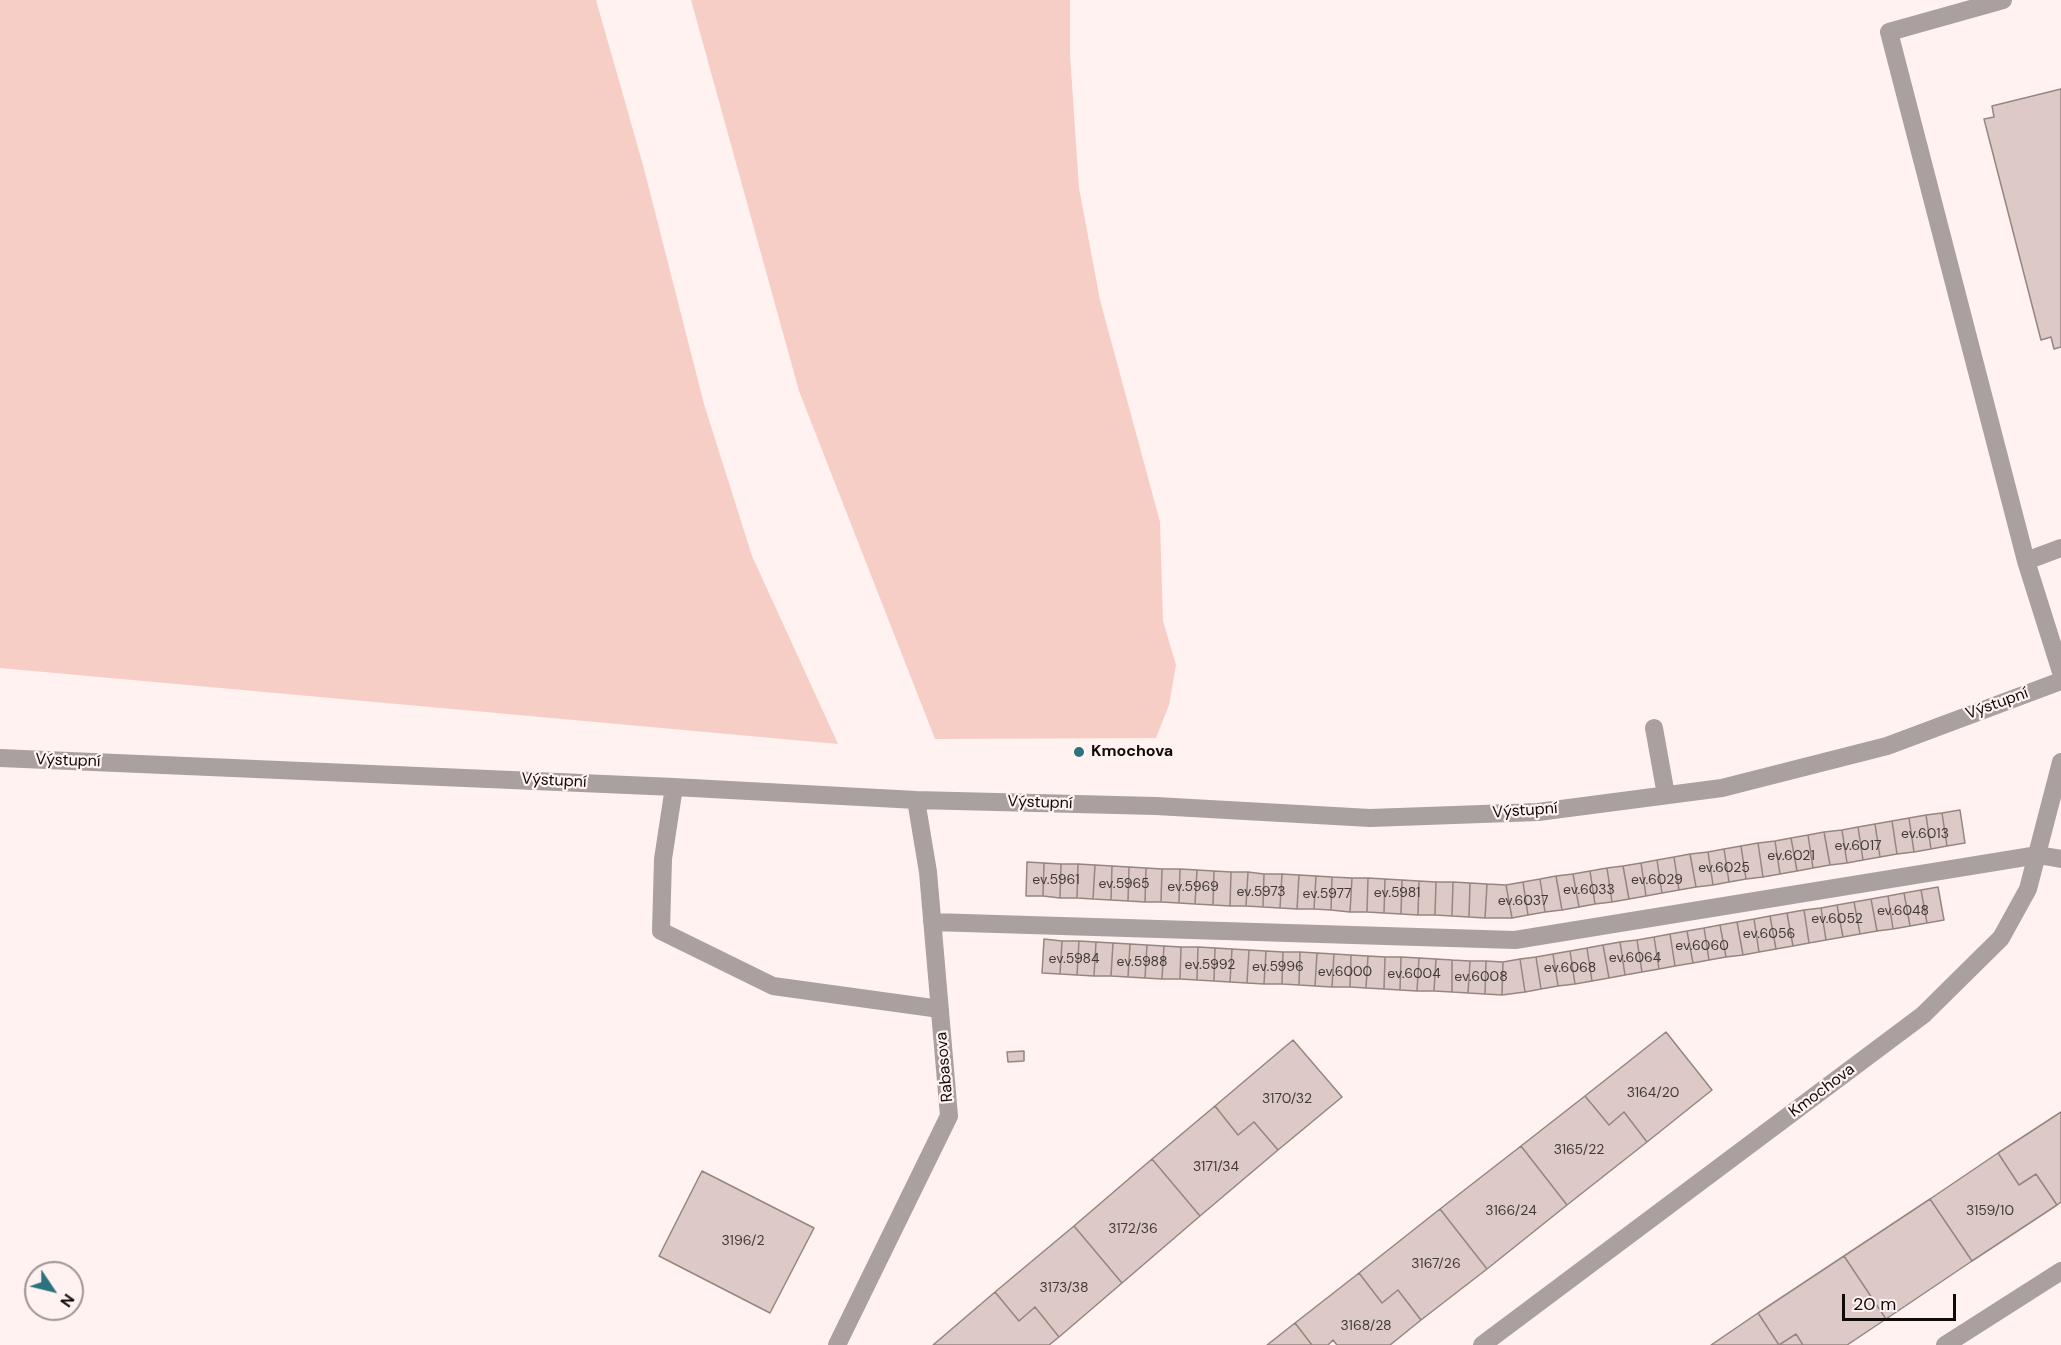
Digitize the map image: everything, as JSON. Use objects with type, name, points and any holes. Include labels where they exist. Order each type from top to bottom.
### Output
[{"type":"street","points":[[2003,0],[1889,32],[2026,561],[2061,672]]},
{"type":"street","points":[[2026,561],[2061,548]]},
{"type":"street","name":"Výstupní","points":[[0,758],[674,787],[916,800],[1156,806],[1370,818],[1539,812],[1722,788],[1887,746],[2061,681]]},
{"type":"street","points":[[1654,728],[1666,795]]},
{"type":"street","name":"Kmochova","points":[[1482,1345],[1923,1015],[2001,938],[2028,889],[2061,762]]},
{"type":"street","points":[[674,787],[663,859],[661,931],[773,986],[940,1009]]},
{"type":"street","name":"Rabasova","points":[[837,1345],[949,1116],[928,872],[916,800]]},
{"type":"street","points":[[932,922],[1515,940],[2038,855],[2061,859]]},
{"type":"street","points":[[1945,1345],[2061,1271]]},
{"type":"shaded area","points":[[0,0],[596,0],[643,165],[704,404],[752,556],[838,744],[0,668]]},
{"type":"shaded area","points":[[691,0],[1070,0],[1070,54],[1079,188],[1100,300],[1160,522],[1163,621],[1176,665],[1169,705],[1156,738],[935,739],[799,391]]},
{"type":"building","points":[[2061,89],[2061,347],[2054,349],[2051,337],[2041,340],[1984,119],[1994,117],[1992,106]]},
{"type":"building","points":[[1960,810],[1965,843],[1947,846],[1942,813]]},
{"type":"building","points":[[1942,813],[1947,846],[1931,849],[1926,815]]},
{"type":"building","points":[[1926,815],[1931,849],[1914,852],[1909,818]]},
{"type":"building","points":[[1909,818],[1914,852],[1897,854],[1892,821]]},
{"type":"building","points":[[1892,821],[1897,854],[1880,857],[1875,824]]},
{"type":"building","points":[[1875,824],[1880,857],[1863,860],[1858,827]]},
{"type":"building","points":[[1858,827],[1863,860],[1847,863],[1842,830]]},
{"type":"building","points":[[1842,830],[1847,863],[1830,865],[1824,832]]},
{"type":"building","points":[[1824,832],[1830,865],[1813,868],[1808,835]]},
{"type":"building","points":[[1808,835],[1813,868],[1797,871],[1791,838]]},
{"type":"building","points":[[1791,838],[1797,871],[1780,874],[1775,841]]},
{"type":"building","points":[[1775,841],[1780,874],[1763,877],[1758,843]]},
{"type":"building","points":[[1758,843],[1763,877],[1746,879],[1741,846]]},
{"type":"building","points":[[1741,846],[1746,879],[1729,882],[1724,849]]},
{"type":"building","points":[[1724,849],[1729,882],[1713,885],[1708,852]]},
{"type":"building","points":[[1708,852],[1713,885],[1696,887],[1690,854]]},
{"type":"building","points":[[1690,854],[1696,887],[1679,890],[1674,857]]},
{"type":"building","points":[[1674,857],[1679,890],[1662,893],[1657,860]]},
{"type":"building","points":[[1657,860],[1662,893],[1646,896],[1641,863]]},
{"type":"building","points":[[1027,862],[1044,863],[1043,896],[1026,896]]},
{"type":"building","points":[[1044,863],[1061,864],[1060,898],[1043,896]]},
{"type":"building","points":[[1641,863],[1646,896],[1629,899],[1623,866]]},
{"type":"building","points":[[1061,864],[1078,864],[1077,898],[1060,898]]},
{"type":"building","points":[[1078,864],[1095,865],[1093,899],[1077,898]]},
{"type":"building","points":[[1095,865],[1112,866],[1111,900],[1093,899]]},
{"type":"building","points":[[1112,866],[1129,867],[1128,901],[1111,900]]},
{"type":"building","points":[[1623,866],[1629,899],[1612,902],[1607,868]]},
{"type":"building","points":[[1129,867],[1146,868],[1145,902],[1128,901]]},
{"type":"building","points":[[1146,868],[1162,869],[1161,902],[1145,902]]},
{"type":"building","points":[[1607,868],[1612,902],[1595,904],[1590,871]]},
{"type":"building","points":[[1162,869],[1180,869],[1179,903],[1161,902]]},
{"type":"building","points":[[1180,869],[1197,870],[1195,904],[1179,903]]},
{"type":"building","points":[[1197,870],[1214,871],[1213,905],[1195,904]]},
{"type":"building","points":[[1214,871],[1231,872],[1230,906],[1213,905]]},
{"type":"building","points":[[1590,871],[1595,904],[1579,907],[1573,874]]},
{"type":"building","points":[[1231,872],[1248,872],[1246,906],[1230,906]]},
{"type":"building","points":[[1248,872],[1264,874],[1263,907],[1246,906]]},
{"type":"building","points":[[1264,874],[1282,874],[1280,908],[1263,907]]},
{"type":"building","points":[[1282,874],[1299,875],[1297,909],[1280,908]]},
{"type":"building","points":[[1573,874],[1579,907],[1562,910],[1556,876]]},
{"type":"building","points":[[1299,875],[1316,876],[1314,909],[1297,909]]},
{"type":"building","points":[[1316,876],[1332,877],[1331,910],[1314,909]]},
{"type":"building","points":[[1556,876],[1562,910],[1545,912],[1540,879]]},
{"type":"building","points":[[1332,877],[1352,878],[1350,912],[1331,910]]},
{"type":"building","points":[[1352,878],[1368,878],[1367,912],[1350,912]]},
{"type":"building","points":[[1368,878],[1385,879],[1384,913],[1367,912]]},
{"type":"building","points":[[1385,879],[1402,880],[1401,914],[1384,913]]},
{"type":"building","points":[[1540,879],[1545,912],[1528,915],[1523,882]]},
{"type":"building","points":[[1402,880],[1419,881],[1418,915],[1401,914]]},
{"type":"building","points":[[1419,881],[1436,882],[1435,915],[1418,915]]},
{"type":"building","points":[[1436,882],[1453,882],[1452,916],[1435,915]]},
{"type":"building","points":[[1453,882],[1470,883],[1469,917],[1452,916]]},
{"type":"building","points":[[1523,882],[1528,915],[1512,918],[1506,885]]},
{"type":"building","points":[[1470,883],[1487,884],[1485,918],[1469,917]]},
{"type":"building","points":[[1487,884],[1506,885],[1512,918],[1485,918]]},
{"type":"building","points":[[1938,887],[1944,920],[1927,923],[1921,890]]},
{"type":"building","points":[[1921,890],[1927,923],[1910,926],[1904,893]]},
{"type":"building","points":[[1904,893],[1910,926],[1893,929],[1888,896]]},
{"type":"building","points":[[1888,896],[1893,929],[1877,931],[1871,899]]},
{"type":"building","points":[[1871,899],[1877,931],[1860,934],[1854,902]]},
{"type":"building","points":[[1854,902],[1860,934],[1843,937],[1837,905]]},
{"type":"building","points":[[1837,905],[1843,937],[1826,940],[1821,908]]},
{"type":"building","points":[[1821,908],[1826,940],[1809,943],[1804,910]]},
{"type":"building","points":[[1804,910],[1809,943],[1793,946],[1787,913]]},
{"type":"building","points":[[1787,913],[1793,946],[1776,949],[1770,916]]},
{"type":"building","points":[[1770,916],[1776,949],[1759,952],[1754,919]]},
{"type":"building","points":[[1754,919],[1759,952],[1743,955],[1737,922]]},
{"type":"building","points":[[1737,922],[1743,955],[1726,957],[1720,925]]},
{"type":"building","points":[[1720,925],[1726,957],[1709,960],[1704,928]]},
{"type":"building","points":[[1704,928],[1709,960],[1693,963],[1687,931]]},
{"type":"building","points":[[1687,931],[1693,963],[1675,966],[1670,934]]},
{"type":"building","points":[[1670,934],[1675,966],[1659,969],[1654,937]]},
{"type":"building","points":[[1654,937],[1659,969],[1642,972],[1637,940]]},
{"type":"building","points":[[1044,939],[1062,941],[1060,974],[1042,973]]},
{"type":"building","points":[[1637,940],[1642,972],[1625,975],[1620,942]]},
{"type":"building","points":[[1062,941],[1079,941],[1077,975],[1060,974]]},
{"type":"building","points":[[1079,941],[1096,942],[1094,976],[1077,975]]},
{"type":"building","points":[[1096,942],[1113,943],[1111,976],[1094,976]]},
{"type":"building","points":[[1620,942],[1625,975],[1609,978],[1603,945]]},
{"type":"building","points":[[1113,943],[1130,944],[1128,977],[1111,976]]},
{"type":"building","points":[[1130,944],[1147,945],[1145,978],[1128,977]]},
{"type":"building","points":[[1147,945],[1164,946],[1162,979],[1145,978]]},
{"type":"building","points":[[1603,945],[1609,978],[1592,981],[1587,948]]},
{"type":"building","points":[[1164,946],[1181,947],[1180,979],[1162,979]]},
{"type":"building","points":[[1181,947],[1198,947],[1197,980],[1180,979]]},
{"type":"building","points":[[1198,947],[1215,948],[1214,981],[1197,980]]},
{"type":"building","points":[[1215,948],[1232,949],[1230,982],[1214,981]]},
{"type":"building","points":[[1587,948],[1592,981],[1575,984],[1570,951]]},
{"type":"building","points":[[1232,949],[1249,950],[1247,983],[1230,982]]},
{"type":"building","points":[[1249,950],[1266,951],[1264,984],[1247,983]]},
{"type":"building","points":[[1266,951],[1283,952],[1282,984],[1264,984]]},
{"type":"building","points":[[1570,951],[1575,984],[1558,986],[1553,954]]},
{"type":"building","points":[[1283,952],[1300,952],[1299,985],[1282,984]]},
{"type":"building","points":[[1300,952],[1317,953],[1315,986],[1299,985]]},
{"type":"building","points":[[1317,953],[1334,954],[1332,987],[1315,986]]},
{"type":"building","points":[[1334,954],[1351,955],[1350,987],[1332,987]]},
{"type":"building","points":[[1553,954],[1558,986],[1541,989],[1536,957]]},
{"type":"building","points":[[1351,955],[1368,956],[1366,988],[1350,987]]},
{"type":"building","points":[[1368,956],[1385,957],[1384,989],[1366,988]]},
{"type":"building","points":[[1385,957],[1401,957],[1400,990],[1384,989]]},
{"type":"building","points":[[1401,957],[1419,958],[1417,991],[1400,990]]},
{"type":"building","points":[[1536,957],[1541,989],[1525,992],[1520,959]]},
{"type":"building","points":[[1419,958],[1436,959],[1434,991],[1417,991]]},
{"type":"building","points":[[1436,959],[1452,960],[1452,992],[1434,991]]},
{"type":"building","points":[[1520,959],[1525,992],[1502,995],[1503,962]]},
{"type":"building","points":[[1452,960],[1470,961],[1468,993],[1452,992]]},
{"type":"building","points":[[1470,961],[1486,961],[1485,994],[1468,993]]},
{"type":"building","points":[[1486,961],[1503,962],[1502,995],[1485,994]]},
{"type":"building","points":[[1666,1032],[1712,1090],[1647,1142],[1624,1112],[1609,1125],[1585,1096]]},
{"type":"building","points":[[1293,1040],[1342,1097],[1278,1150],[1254,1122],[1238,1135],[1215,1106]]},
{"type":"building","points":[[1024,1051],[1024,1061],[1008,1062],[1007,1052]]},
{"type":"building","points":[[1585,1096],[1609,1125],[1624,1112],[1647,1142],[1567,1205],[1521,1146]]},
{"type":"building","points":[[1215,1106],[1238,1135],[1254,1122],[1278,1150],[1200,1216],[1152,1159]]},
{"type":"building","points":[[2061,1112],[2061,1202],[2057,1205],[2036,1174],[2019,1185],[1998,1153]]},
{"type":"building","points":[[1521,1146],[1567,1205],[1487,1269],[1440,1209]]},
{"type":"building","points":[[1998,1153],[2019,1185],[2036,1174],[2057,1205],[1972,1261],[1930,1199]]},
{"type":"building","points":[[1152,1159],[1200,1216],[1122,1283],[1074,1226]]},
{"type":"building","points":[[702,1171],[814,1228],[770,1313],[659,1256]]},
{"type":"building","points":[[1930,1199],[1972,1261],[1886,1319],[1844,1256]]},
{"type":"building","points":[[1440,1209],[1487,1269],[1421,1320],[1398,1290],[1382,1303],[1359,1273]]},
{"type":"building","points":[[1074,1226],[1122,1283],[1059,1337],[1035,1307],[1019,1321],[995,1292]]},
{"type":"building","points":[[1844,1256],[1886,1319],[1847,1345],[1803,1345],[1796,1334],[1779,1345],[1758,1313]]},
{"type":"building","points":[[1359,1273],[1382,1303],[1398,1290],[1421,1320],[1390,1345],[1337,1345],[1333,1340],[1328,1345],[1312,1345],[1295,1323]]},
{"type":"building","points":[[995,1292],[1019,1321],[1035,1307],[1059,1337],[1049,1345],[933,1345]]},
{"type":"building","points":[[1758,1313],[1779,1345],[1711,1345]]},
{"type":"building","points":[[1295,1323],[1312,1345],[1267,1345]]},
{"type":"building","points":[[1796,1334],[1803,1345],[1779,1345]]},
{"type":"place","name":"Kmochova","points":[[1079,752]]}]
